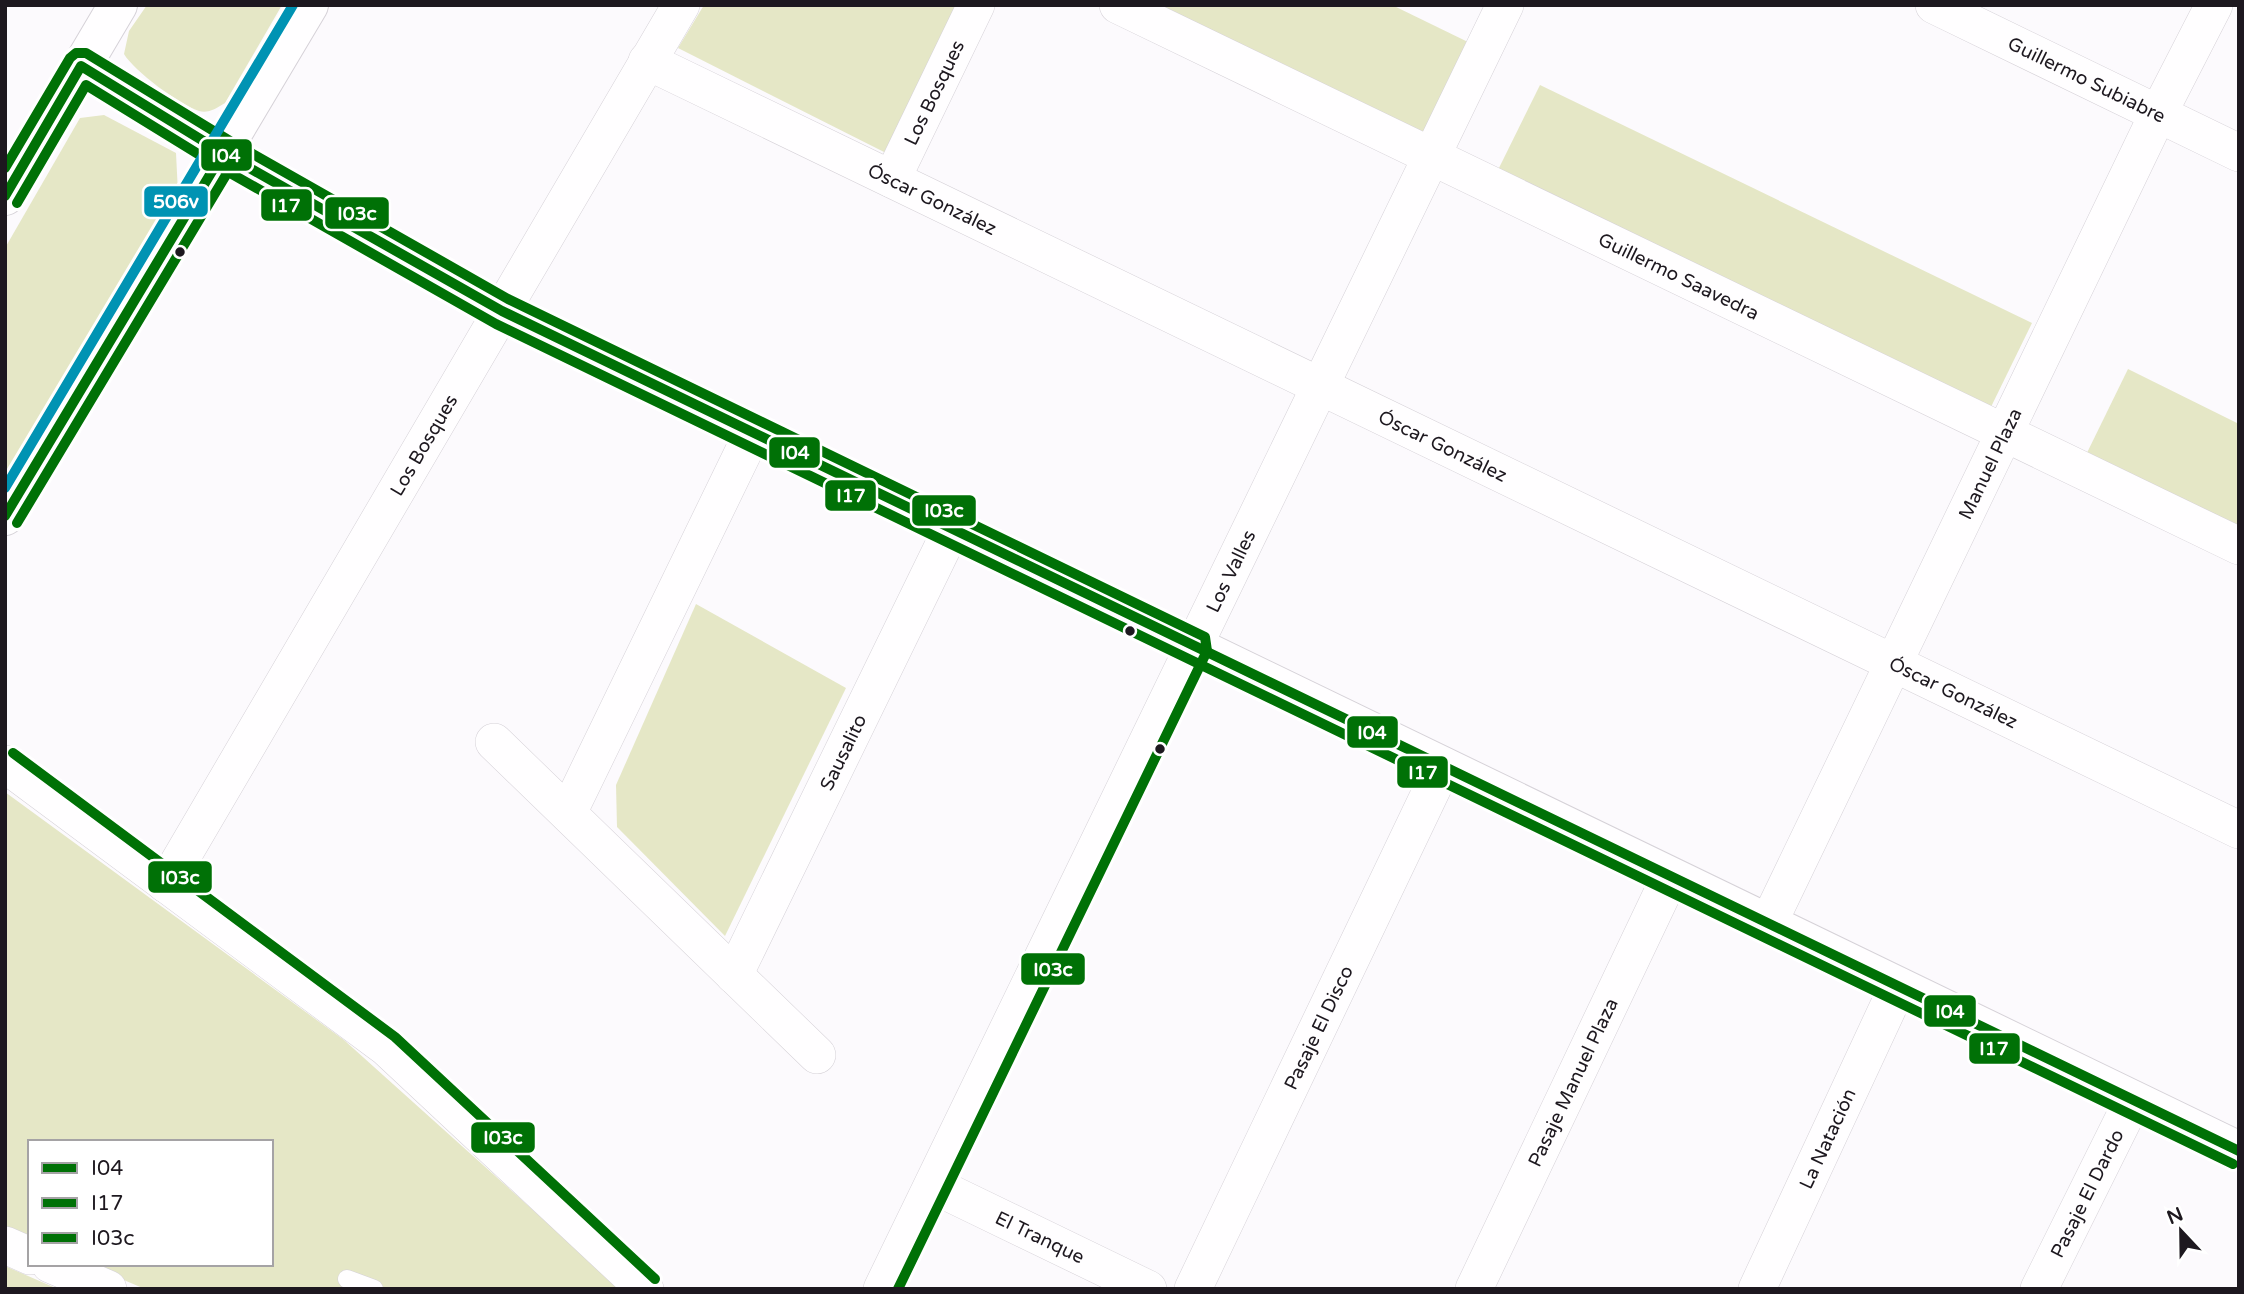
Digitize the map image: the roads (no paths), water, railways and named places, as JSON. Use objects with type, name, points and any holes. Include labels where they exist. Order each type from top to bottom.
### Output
[{"type":"street","points":[[5,196],[118,5]]},
{"type":"street","points":[[5,516],[309,5]]},
{"type":"street","name":"Los Bosques","points":[[166,884],[681,5]]},
{"type":"street","name":"Los Bosques","points":[[892,179],[976,5]]},
{"type":"street","name":"Guillermo Saavedra","points":[[1118,5],[2239,546]]},
{"type":"street","name":"Los Valles","points":[[882,1289],[1505,5]]},
{"type":"street","name":"Guillermo Subiabre","points":[[1934,5],[2239,153]]},
{"type":"street","name":"Manuel Plaza","points":[[1768,924],[2158,114],[2214,5]]},
{"type":"street","name":"Óscar González","points":[[647,61],[2239,830]]},
{"type":"street","points":[[81,66],[223,153],[502,311],[2239,1151]]},
{"type":"street","points":[[568,814],[753,432]]},
{"type":"street","name":"Sausalito","points":[[734,975],[952,528]]},
{"type":"street","points":[[495,742],[817,1055]]},
{"type":"street","points":[[5,764],[387,1048],[645,1289]]},
{"type":"street","name":"Pasaje El Disco","points":[[1193,1289],[1443,766]]},
{"type":"street","name":"Pasaje Manuel Plaza","points":[[1474,1289],[1670,877]]},
{"type":"street","name":"La Natación","points":[[1757,1289],[1898,986]]},
{"type":"street","name":"Pasaje El Dardo","points":[[2039,1289],[2133,1100]]},
{"type":"street","name":"El Tranque","points":[[933,1185],[1148,1289]]},
{"type":"street","points":[[5,1245],[28,1255]]},
{"type":"street","points":[[55,1266],[108,1289]]},
{"type":"lane","points":[[347,1279],[374,1289]]}]
